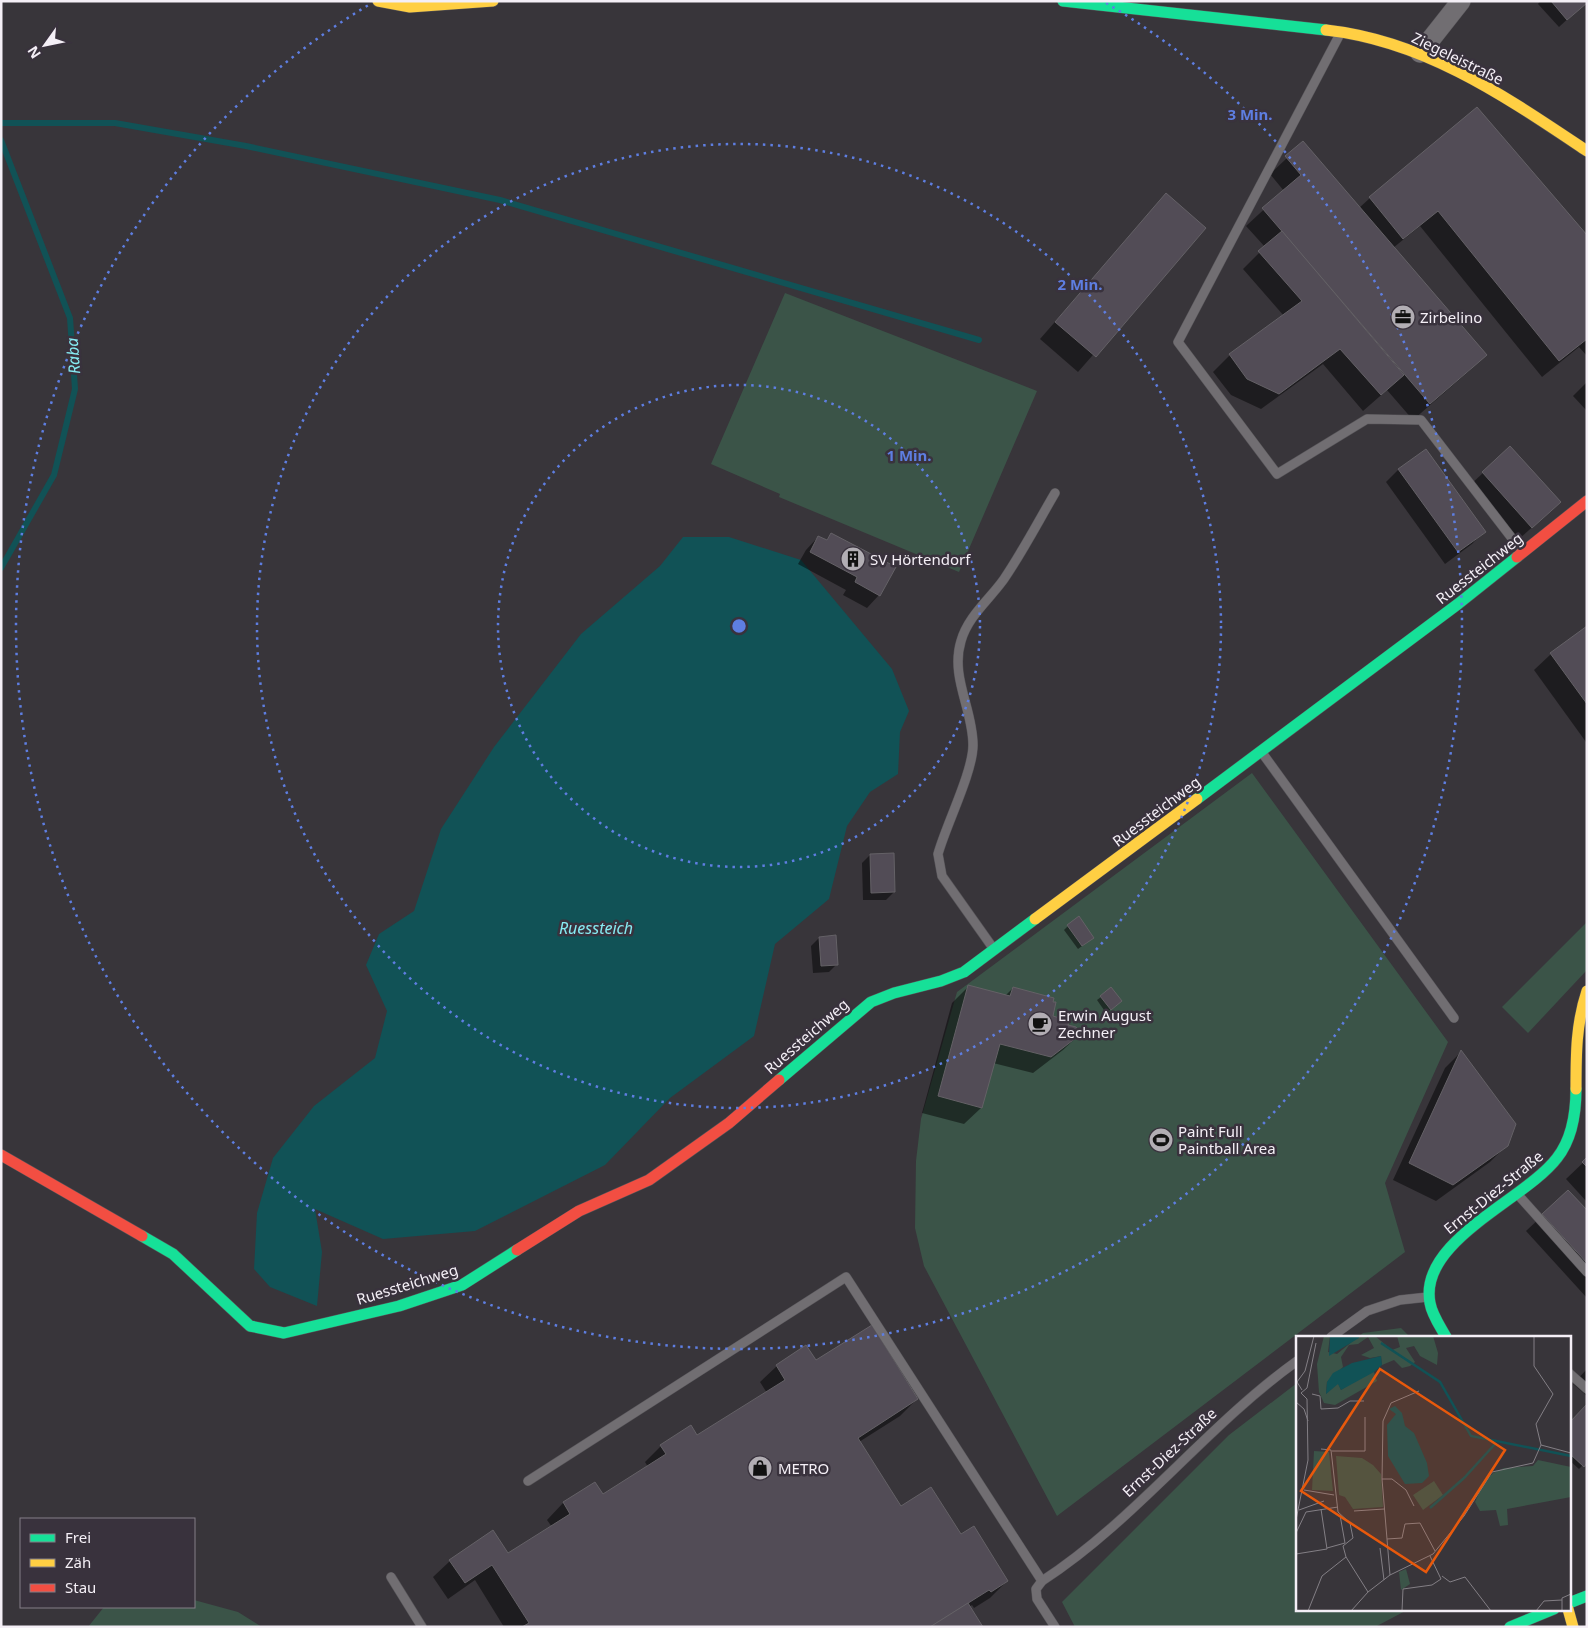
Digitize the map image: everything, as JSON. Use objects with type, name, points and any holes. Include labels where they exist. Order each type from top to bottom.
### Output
[{"type":"street","points":[[378,1],[410,8],[493,1]]},
{"type":"street","name":"Ziegeleistraße","points":[[1063,1],[1341,32],[1385,42],[1420,53],[1505,98],[1587,151]]},
{"type":"street","points":[[1420,53],[1461,1]]},
{"type":"street","name":"Ruessteichweg","points":[[1,1155],[173,1254],[250,1326],[284,1332],[399,1306],[462,1285],[579,1211],[649,1180],[729,1123],[871,1002],[886,994],[952,979],[994,950],[1458,604],[1587,501]]},
{"type":"street","name":"Ernst-Diez-Straße","points":[[1445,1336],[1436,1320],[1429,1296],[1435,1270],[1451,1244],[1541,1176],[1558,1157],[1568,1135],[1575,1117],[1578,1020],[1587,991]]},
{"type":"street","points":[[1570,1603],[1587,1596]]},
{"type":"street","points":[[1510,1627],[1552,1610]]},
{"type":"street","points":[[1568,1610],[1573,1627]]},
{"type":"lane","points":[[1341,32],[1178,342],[1277,474],[1367,419],[1420,420],[1523,552]]},
{"type":"lane","points":[[994,950],[942,876],[938,866],[938,854],[969,768],[973,748],[972,725],[959,682],[957,660],[968,623],[1004,579],[1055,494]]},
{"type":"lane","points":[[1261,752],[1454,1018]]},
{"type":"lane","points":[[1568,1135],[1581,1124]]},
{"type":"lane","points":[[1516,1194],[1587,1272]]},
{"type":"lane","points":[[528,1481],[846,1277],[1042,1581],[1036,1589],[1037,1599],[1055,1627]]},
{"type":"lane","points":[[1332,1336],[1367,1311],[1400,1300],[1429,1296]]},
{"type":"lane","name":"Ernst-Diez-Straße","points":[[1042,1581],[1063,1568],[1090,1546],[1224,1421],[1296,1362]]},
{"type":"lane","points":[[1570,1374],[1587,1389]]},
{"type":"lane","points":[[391,1577],[422,1627]]},
{"type":"green space","points":[[785,293],[1037,391],[959,572],[779,497],[780,494],[711,464]]},
{"type":"green space","name":"Paint Full Paintball Area","points":[[1252,773],[1448,1042],[1385,1183],[1405,1252],[1057,1516],[924,1266],[915,1228],[916,1161],[921,1119],[957,992]]},
{"type":"green space","points":[[1587,922],[1587,970],[1528,1033],[1502,1007]]},
{"type":"green space","points":[[1401,1328],[1409,1336],[1359,1336],[1363,1333]]},
{"type":"green space","points":[[1296,1384],[1296,1610],[1407,1610],[1375,1627],[1075,1627],[1062,1602],[1229,1435]]},
{"type":"green space","points":[[195,1600],[238,1612],[262,1627],[88,1627],[103,1608],[195,1608]]},
{"type":"water","name":"Ruessteich","points":[[683,537],[729,537],[801,560],[892,669],[909,711],[900,732],[898,774],[870,792],[847,826],[829,899],[775,944],[754,1036],[670,1098],[605,1165],[475,1231],[383,1239],[315,1209],[322,1252],[317,1306],[270,1287],[254,1269],[257,1213],[273,1158],[314,1106],[375,1058],[387,1011],[366,965],[379,934],[414,911],[441,829],[494,747],[581,634],[660,566]]},
{"type":"building","points":[[1551,1],[1587,1],[1587,3],[1567,20]]},
{"type":"building","points":[[1477,107],[1587,235],[1587,339],[1559,361],[1438,211],[1403,239],[1369,197]]},
{"type":"building","points":[[1303,141],[1487,355],[1430,404],[1262,208],[1301,175],[1285,156]]},
{"type":"building","points":[[1166,193],[1206,228],[1096,357],[1055,322]]},
{"type":"building","points":[[1282,231],[1404,375],[1381,395],[1340,349],[1279,394],[1247,379],[1229,354],[1302,301],[1258,251]]},
{"type":"building","points":[[1510,446],[1561,502],[1532,528],[1482,472]]},
{"type":"building","points":[[1426,449],[1486,532],[1458,552],[1398,469]]},
{"type":"building","name":"SV Hörtendorf","points":[[831,533],[896,567],[880,596],[855,582],[857,577],[810,552],[818,536],[827,540]]},
{"type":"building","points":[[1587,626],[1587,704],[1550,653]]},
{"type":"building","points":[[894,853],[895,892],[871,893],[870,854]]},
{"type":"building","points":[[1079,916],[1094,938],[1082,946],[1067,925]]},
{"type":"building","points":[[836,935],[838,965],[821,966],[819,937]]},
{"type":"building","points":[[968,985],[1010,996],[1013,987],[1054,998],[1053,1002],[1056,1002],[1053,1016],[1069,1021],[1068,1025],[1076,1027],[1081,1034],[1051,1057],[1000,1044],[982,1108],[938,1096]]},
{"type":"building","points":[[1111,987],[1122,1001],[1111,1010],[1100,996]]},
{"type":"building","points":[[1461,1050],[1516,1124],[1508,1146],[1453,1185],[1409,1163]]},
{"type":"building","points":[[1587,1157],[1587,1167],[1582,1162]]},
{"type":"building","points":[[1568,1190],[1587,1210],[1587,1263],[1542,1214]]},
{"type":"building","name":"METRO","points":[[872,1325],[918,1399],[858,1438],[901,1506],[931,1487],[961,1534],[974,1526],[1008,1581],[991,1592],[989,1590],[930,1627],[522,1627],[529,1623],[492,1565],[465,1583],[449,1560],[493,1530],[508,1553],[570,1514],[563,1502],[595,1482],[603,1494],[666,1454],[660,1445],[691,1425],[697,1435],[785,1380],[776,1365],[806,1345],[816,1360]]},
{"type":"building","points":[[1587,1404],[1587,1463],[1584,1467],[1570,1454],[1570,1422]]},
{"type":"building","points":[[968,1603],[983,1627],[930,1627]]},
{"type":"waterway","points":[[1,123],[115,123],[246,146],[500,200],[979,340]]},
{"type":"waterway","name":"Raba","points":[[1,140],[70,318],[75,389],[54,475],[1,568]]},
{"type":"traffic: fast","points":[[1063,1],[1326,30]]},
{"type":"traffic: fast","points":[[1197,799],[1458,604],[1517,557]]},
{"type":"traffic: fast","points":[[779,1080],[871,1002],[894,993],[941,981],[964,972],[1035,919]]},
{"type":"traffic: fast","points":[[1445,1336],[1434,1316],[1430,1303],[1431,1281],[1440,1260],[1456,1241],[1542,1174],[1557,1158],[1570,1134],[1576,1089]]},
{"type":"traffic: fast","points":[[142,1236],[173,1254],[250,1326],[284,1333],[399,1306],[462,1285],[517,1250]]},
{"type":"traffic: fast","points":[[1570,1603],[1587,1596]]},
{"type":"traffic: fast","points":[[1510,1627],[1552,1610]]},
{"type":"traffic: slow","points":[[378,1],[410,7],[493,1]]},
{"type":"traffic: slow","points":[[1326,30],[1363,36],[1398,46],[1464,74],[1526,111],[1587,151]]},
{"type":"traffic: slow","points":[[1035,919],[1197,799]]},
{"type":"traffic: slow","points":[[1576,1089],[1579,1027],[1587,991]]},
{"type":"traffic: slow","points":[[1568,1610],[1573,1627]]},
{"type":"traffic: jam","points":[[1517,557],[1587,501]]},
{"type":"traffic: jam","points":[[517,1250],[579,1211],[649,1180],[729,1123],[779,1080]]},
{"type":"traffic: jam","points":[[1,1155],[142,1236]]},
{"type":"place","name":"Zirbelino","points":[[1403,317]]},
{"type":"place","name":"SV Hörtendorf","points":[[853,559]]},
{"type":"place","name":"Erwin August Zechner","points":[[1040,1024]]},
{"type":"place","name":"Paint Full Paintball Area","points":[[1161,1140]]},
{"type":"place","name":"METRO","points":[[760,1468]]}]
